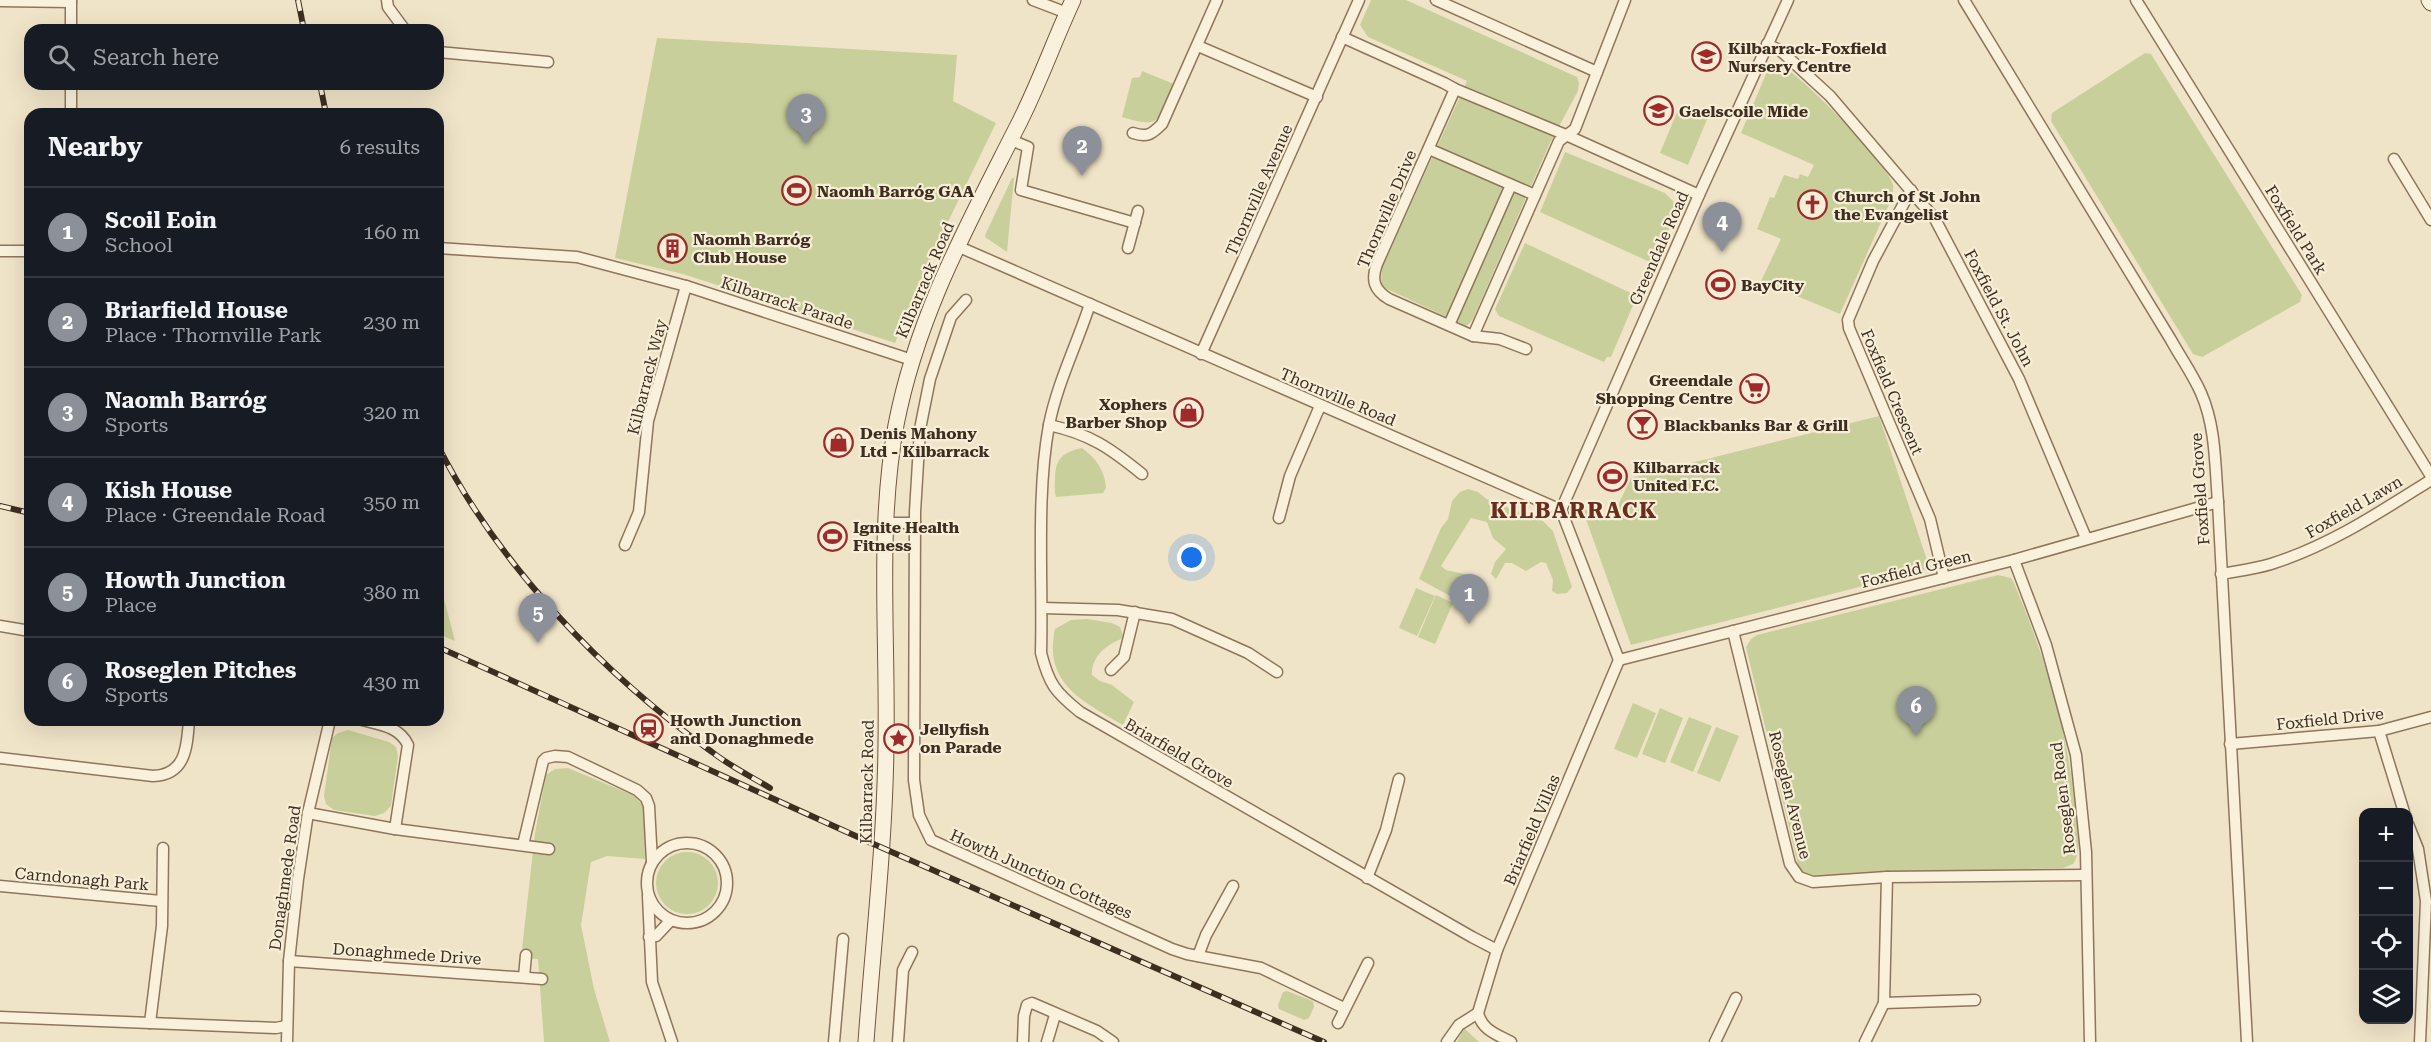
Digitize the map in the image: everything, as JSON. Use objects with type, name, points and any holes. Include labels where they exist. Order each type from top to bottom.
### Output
[{"type":"main road","name":"Kilbarrack Road","points":[[866,1042],[884,831],[886,523],[888,484],[897,424],[924,321],[957,246],[1041,77],[1070,7]]},
{"type":"street","points":[[387,0],[388,8],[400,24]]},
{"type":"street","points":[[1033,0],[1070,7]]},
{"type":"street","points":[[1133,133],[1143,136],[1152,135],[1162,124],[1217,0]]},
{"type":"street","name":"Thornville Avenue","points":[[1201,354],[1359,0]]},
{"type":"street","points":[[1436,0],[1597,72]]},
{"type":"street","points":[[1473,336],[1559,141],[1575,129],[1625,0]]},
{"type":"street","name":"Greendale Road","points":[[1560,510],[1788,0]]},
{"type":"street","name":"Foxfield Grove","points":[[1964,0],[2201,392],[2213,439],[2218,502],[2247,1042]]},
{"type":"street","name":"Foxfield Park","points":[[2136,0],[2431,478]]},
{"type":"street","points":[[0,1],[71,1],[71,24]]},
{"type":"street","points":[[1342,37],[1455,89],[1566,135],[1699,195]]},
{"type":"street","name":"Foxfield St. John","points":[[1767,44],[1781,51],[1830,96],[1935,219],[2019,379],[2086,538]]},
{"type":"street","points":[[1198,46],[1317,97]]},
{"type":"street","points":[[444,53],[548,62]]},
{"type":"street","name":"Thornville Drive","points":[[1455,89],[1377,264],[1373,274],[1374,284],[1380,294],[1389,299],[1473,336],[1500,339],[1526,349]]},
{"type":"street","points":[[71,90],[71,108]]},
{"type":"street","points":[[1011,140],[1028,147],[1021,190],[1135,224]]},
{"type":"street","points":[[1429,149],[1535,195]]},
{"type":"street","points":[[2394,159],[2431,218]]},
{"type":"street","points":[[1449,325],[1512,185]]},
{"type":"street","name":"Foxfield Crescent","points":[[1911,190],[1873,261],[1848,320],[1849,328],[1930,519],[1944,578]]},
{"type":"street","points":[[1128,248],[1138,211]]},
{"type":"street","name":"Thornville Road","points":[[957,246],[1560,510]]},
{"type":"street","name":"Kilbarrack Parade","points":[[444,248],[577,257],[686,286],[912,360]]},
{"type":"street","points":[[0,251],[24,251]]},
{"type":"street","name":"Kilbarrack Way","points":[[625,545],[639,512],[648,421],[686,286]]},
{"type":"street","points":[[886,523],[915,523],[920,429],[930,379],[951,317],[966,300]]},
{"type":"street","name":"Briarfield Grove","points":[[1090,304],[1049,425],[1043,495],[1041,653],[1046,673],[1058,695],[1087,716],[1367,878],[1497,950]]},
{"type":"street","points":[[1279,518],[1290,476],[1320,406]]},
{"type":"street","points":[[1049,425],[1081,434],[1107,446],[1142,474]]},
{"type":"street","name":"Foxfield Lawn","points":[[2221,574],[2269,565],[2305,553],[2340,536],[2431,478]]},
{"type":"street","name":"Foxfield Green","points":[[1619,660],[2014,560],[2218,502]]},
{"type":"street","points":[[1560,510],[1619,660]]},
{"type":"street","name":"Howth Junction Cottages","points":[[915,523],[914,780],[919,815],[931,840],[1172,949],[1261,968],[1344,1008]]},
{"type":"street","name":"Roseglen Road","points":[[2014,560],[2046,645],[2076,755],[2086,875],[2090,1042]]},
{"type":"street","points":[[1042,608],[1135,612],[1172,619],[1248,653],[1277,672]]},
{"type":"street","points":[[1111,670],[1124,657],[1135,612]]},
{"type":"street","points":[[0,626],[24,630]]},
{"type":"street","name":"Roseglen Avenue","points":[[1733,631],[1790,864],[1799,877],[1812,882],[1887,877],[2086,875]]},
{"type":"street","name":"Briarfield Villas","points":[[1478,1013],[1497,950],[1619,660]]},
{"type":"street","name":"Foxfield Drive","points":[[2230,744],[2379,731],[2431,717]]},
{"type":"street","points":[[0,758],[153,777],[165,776],[175,771],[181,761],[187,744],[188,726]]},
{"type":"street","name":"Donaghmede Road","points":[[287,1042],[289,961],[298,879],[308,813],[329,726]]},
{"type":"street","points":[[382,726],[404,734],[408,745],[395,830]]},
{"type":"street","points":[[2379,731],[2402,808]]},
{"type":"street","points":[[523,845],[543,761],[546,758],[568,757],[637,790],[646,798],[650,806],[652,862],[648,876],[652,982],[672,1042]]},
{"type":"street","points":[[1367,878],[1386,830],[1399,779]]},
{"type":"street","points":[[308,813],[395,830],[549,849]]},
{"type":"street","points":[[2413,835],[2418,849],[2426,901],[2420,1042]]},
{"type":"street","points":[[648,890],[651,901],[659,912],[671,920],[684,923],[697,922],[709,917],[719,908],[728,884],[726,870],[720,859],[710,849],[692,843],[672,845],[652,862]]},
{"type":"street","name":"Carndonagh Park","points":[[150,1023],[159,958],[163,848]]},
{"type":"street","points":[[1865,1042],[1884,1004],[1887,877]]},
{"type":"street","name":"Carndonagh Park","points":[[0,886],[161,901]]},
{"type":"street","points":[[1198,956],[1206,935],[1233,886]]},
{"type":"street","points":[[649,937],[656,936],[671,920]]},
{"type":"street","points":[[834,1042],[843,939]]},
{"type":"street","points":[[898,1042],[903,970],[912,952]]},
{"type":"street","points":[[524,977],[526,956]]},
{"type":"street","name":"Donaghmede Drive","points":[[289,961],[542,979]]},
{"type":"street","points":[[1338,1023],[1368,963]]},
{"type":"street","points":[[1715,1042],[1736,998]]},
{"type":"street","points":[[1884,1004],[1976,1000]]},
{"type":"street","points":[[1023,1042],[1024,1016],[1027,1005],[1032,1003],[1089,1028],[1113,1042]]},
{"type":"street","points":[[1447,1042],[1459,1024],[1478,1013],[1480,1022],[1487,1030],[1511,1042]]},
{"type":"street","points":[[1047,1042],[1055,1015]]},
{"type":"street","points":[[0,1017],[276,1028],[286,1026]]},
{"type":"green space","points":[[1371,0],[1406,0],[1577,77],[1579,83],[1578,91],[1549,145],[1473,319],[1466,326],[1385,288],[1381,283],[1382,268],[1467,81],[1368,37],[1360,25]]},
{"type":"green space","name":"Naomh Barróg GAA","points":[[657,38],[957,55],[953,101],[996,123],[928,263],[895,343],[683,274],[615,258]]},
{"type":"green space","points":[[2145,53],[2151,54],[2302,295],[2300,302],[2202,357],[2193,354],[2051,121],[2052,113]]},
{"type":"green space","points":[[1774,67],[1788,70],[1828,106],[1876,157],[1893,184],[1891,200],[1840,314],[1761,281],[1781,239],[1757,229],[1770,197],[1774,198],[1784,175],[1798,179],[1800,174],[1808,177],[1814,165],[1741,133],[1766,74]]},
{"type":"green space","points":[[1142,71],[1174,84],[1166,106],[1153,122],[1135,121],[1122,117],[1132,78],[1140,77]]},
{"type":"green space","points":[[1680,105],[1708,117],[1688,165],[1660,153]]},
{"type":"green space","points":[[1565,152],[1665,193],[1673,201],[1677,213],[1652,263],[1540,212]]},
{"type":"green space","points":[[1014,178],[1007,252],[985,237]]},
{"type":"green space","points":[[1525,243],[1637,296],[1611,357],[1607,357],[1604,362],[1499,316],[1495,309]]},
{"type":"green space","points":[[1879,416],[1930,569],[1631,645],[1582,508],[1611,520],[1631,478]]},
{"type":"green space","points":[[1082,448],[1099,465],[1106,488],[1103,493],[1056,497],[1055,477],[1059,460],[1070,451]]},
{"type":"green space","points":[[1468,489],[1478,492],[1488,500],[1543,521],[1553,531],[1572,587],[1567,593],[1557,594],[1552,591],[1553,580],[1546,563],[1541,562],[1526,571],[1512,563],[1505,563],[1496,579],[1491,574],[1495,562],[1506,549],[1493,538],[1487,522],[1471,518],[1441,566],[1446,570],[1464,574],[1468,581],[1469,595],[1466,598],[1452,597],[1419,579],[1441,528],[1448,519],[1452,501],[1460,492]]},
{"type":"green space","points":[[1998,575],[2011,578],[2014,583],[2055,699],[2073,788],[2078,853],[2073,864],[2063,868],[1814,875],[1802,872],[1798,865],[1746,647],[1751,639],[1757,635]]},
{"type":"green space","points":[[1416,588],[1435,596],[1417,636],[1399,628]]},
{"type":"green space","points":[[1436,595],[1453,603],[1435,644],[1418,637]]},
{"type":"green space","points":[[444,599],[455,641],[444,636]]},
{"type":"green space","points":[[1087,619],[1112,623],[1120,627],[1123,635],[1121,639],[1100,652],[1094,663],[1092,675],[1112,685],[1134,702],[1123,725],[1081,699],[1061,677],[1055,664],[1053,648],[1055,629],[1071,620]]},
{"type":"green space","points":[[1633,703],[1656,713],[1637,758],[1614,749]]},
{"type":"green space","points":[[1660,708],[1683,718],[1665,763],[1642,754]]},
{"type":"green space","points":[[1689,717],[1712,726],[1693,772],[1670,762]]},
{"type":"green space","points":[[1716,727],[1739,736],[1720,782],[1697,773]]},
{"type":"green space","points":[[348,730],[389,742],[396,747],[398,756],[391,806],[384,813],[375,816],[334,810],[326,804],[324,796],[332,738]]},
{"type":"green space","points":[[568,768],[633,795],[644,809],[645,859],[607,856],[591,862],[581,925],[594,989],[610,1042],[544,1042],[538,959],[521,958],[535,833],[546,775],[555,769]]},
{"type":"green space","points":[[687,852],[699,854],[709,861],[716,871],[718,883],[716,895],[709,905],[699,912],[687,914],[675,912],[665,905],[658,895],[656,883],[658,871],[665,861],[675,854]]},
{"type":"green space","points":[[1287,991],[1313,1001],[1314,1007],[1309,1018],[1304,1020],[1279,1009],[1278,1005],[1283,992]]},
{"type":"green space","points":[[1464,1028],[1479,1042],[1457,1042]]},
{"type":"railway","points":[[298,0],[303,24]]},
{"type":"railway","points":[[321,90],[325,108]]},
{"type":"railway","points":[[444,457],[491,533],[523,575],[593,653],[671,721],[726,762],[770,788]]},
{"type":"railway","points":[[0,506],[24,512]]},
{"type":"railway","points":[[444,650],[869,842],[1324,1042]]},
{"type":"place","name":"Kilbarrack-Foxfield Nursery Centre","points":[[1707,57]]},
{"type":"place","name":"Gaelscoile Mide","points":[[1658,111]]},
{"type":"place","name":"Naomh Barróg","points":[[806,144]]},
{"type":"place","name":"Briarfield House","points":[[1082,176]]},
{"type":"place","name":"Naomh Barróg GAA","points":[[796,191]]},
{"type":"place","name":"Church of St John the Evangelist","points":[[1813,205]]},
{"type":"place","name":"Naomh Barróg Club House","points":[[672,248]]},
{"type":"place","name":"Kish House","points":[[1722,252]]},
{"type":"place","name":"BayCity","points":[[1720,285]]},
{"type":"place","name":"Greendale Shopping Centre","points":[[1754,389]]},
{"type":"place","name":"Xophers Barber Shop","points":[[1188,413]]},
{"type":"place","name":"Blackbanks Bar & Grill","points":[[1643,425]]},
{"type":"place","name":"Denis Mahony Ltd - Kilbarrack","points":[[839,442]]},
{"type":"place","name":"Kilbarrack United F.C.","points":[[1612,476]]},
{"type":"place","name":"Ignite Health Fitness","points":[[832,536]]},
{"type":"place","name":"Scoil Eoin","points":[[1469,624]]},
{"type":"place","name":"Howth Junction","points":[[538,643]]},
{"type":"place","name":"Howth Junction and Donaghmede","points":[[649,729]]},
{"type":"place","name":"Roseglen Pitches","points":[[1916,736]]},
{"type":"place","name":"Jellyfish on Parade","points":[[899,738]]},
{"type":"district","name":"KILBARRACK","points":[[1574,510]]}]
